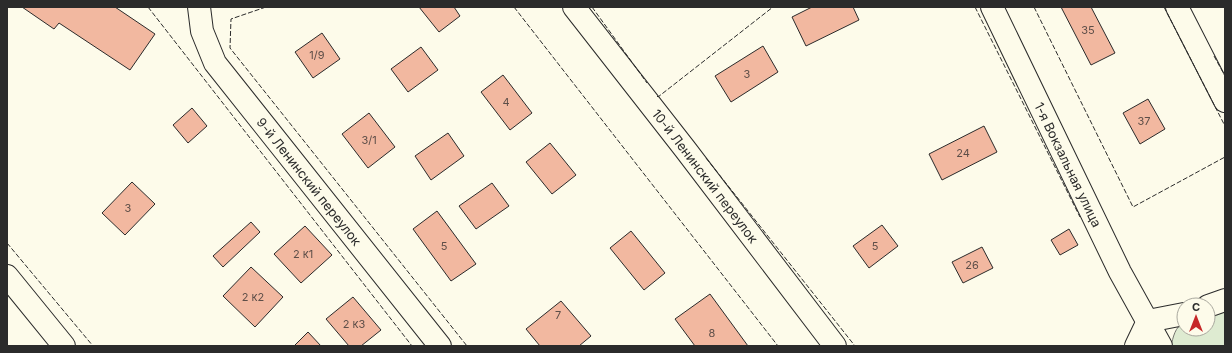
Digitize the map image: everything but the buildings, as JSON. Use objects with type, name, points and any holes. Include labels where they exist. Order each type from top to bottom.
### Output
[{"type":"street","name":"9-й Ленинский переулок","points":[[199,7],[202,31],[215,63],[440,346]]},
{"type":"street","name":"10-й Ленинский переулок","points":[[574,7],[685,149],[835,346]]},
{"type":"street","name":"1-я Вокзальная улица","points":[[992,7],[1120,272],[1161,346]]},
{"type":"street","points":[[1177,7],[1225,101]]},
{"type":"street","points":[[7,276],[64,346]]},
{"type":"street","points":[[1136,346],[1148,321],[1176,316]]},
{"type":"green space","points":[[1225,306],[1225,346],[1171,346],[1176,331],[1176,337],[1216,337],[1216,310]]},
{"type":"fence","points":[[148,7],[412,346]]},
{"type":"fence","points":[[266,7],[231,19],[230,48],[467,346]]},
{"type":"fence","points":[[514,7],[778,346]]},
{"type":"fence","points":[[592,7],[647,83]]},
{"type":"fence","points":[[657,96],[658,97],[773,7]]},
{"type":"fence","points":[[975,7],[1080,217]]},
{"type":"fence","points":[[1034,7],[1133,207],[1225,157]]},
{"type":"fence","points":[[1164,7],[1225,126]]},
{"type":"fence","points":[[1214,56],[1225,76]]},
{"type":"fence","points":[[706,158],[855,346]]},
{"type":"fence","points":[[7,243],[93,346]]}]
